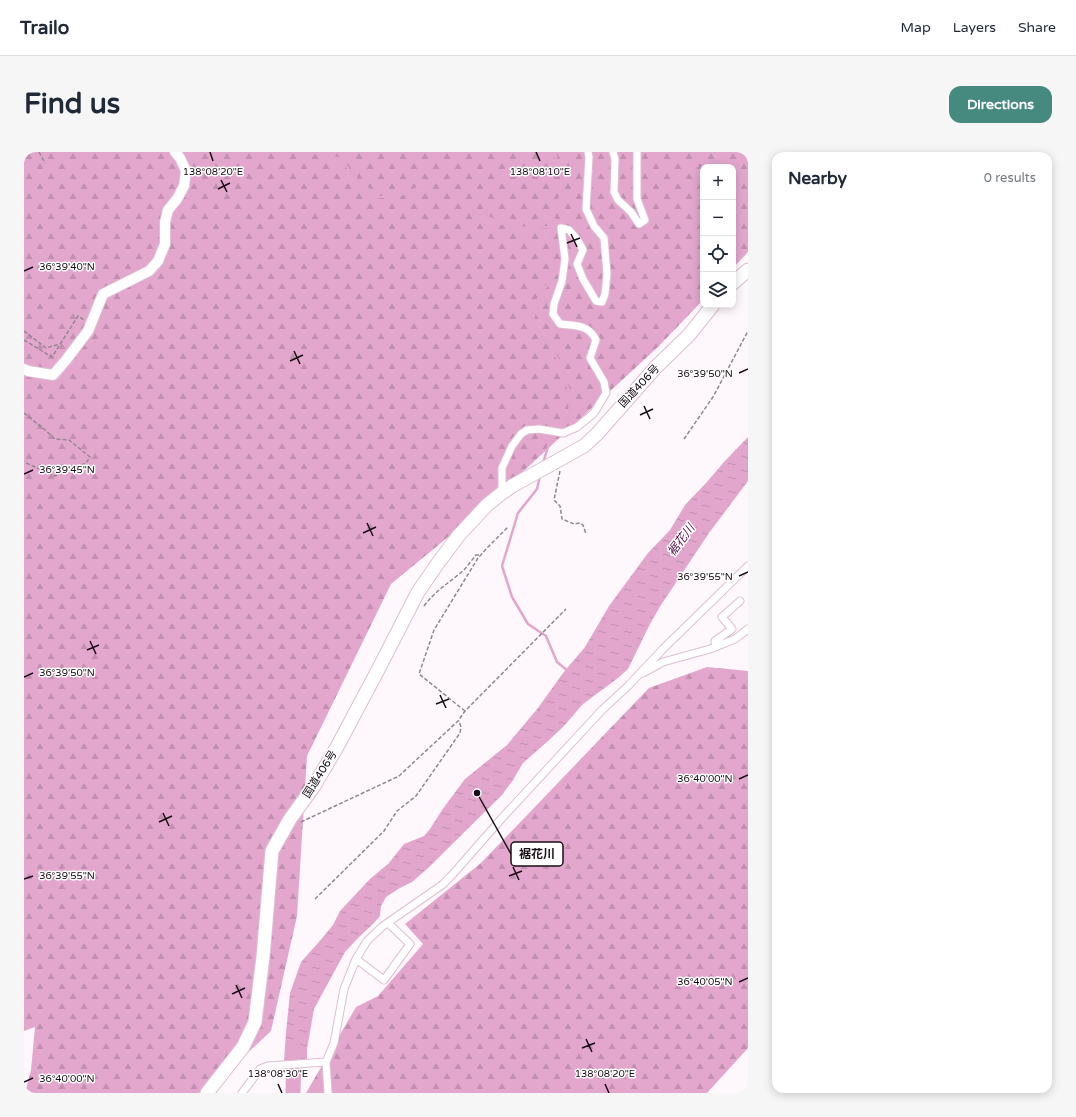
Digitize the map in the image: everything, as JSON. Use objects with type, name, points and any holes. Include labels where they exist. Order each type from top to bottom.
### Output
[{"type":"highway","points":[[736,280],[748,270]]},
{"type":"highway","name":"国道406号","points":[[207,1093],[243,1047],[255,1022],[263,957],[272,852],[290,819],[314,786],[337,747],[418,592],[438,562],[459,535],[488,505],[507,490],[560,465],[584,446],[597,434],[656,367],[689,335],[711,308]]},
{"type":"main road","points":[[24,369],[53,375],[88,330],[103,294],[149,271],[158,261],[165,244],[165,222],[168,210],[177,199],[184,186],[186,171],[180,158],[175,152]]},
{"type":"street","points":[[507,490],[502,468],[512,446],[521,434],[527,430],[539,429],[563,433],[577,427],[594,413],[606,394],[604,382],[590,358],[596,340],[592,332],[582,327],[560,324],[553,314],[554,304],[562,281],[565,259],[561,228],[569,230],[577,239],[583,250],[577,264],[583,279],[596,302],[602,302],[605,294],[607,274],[604,238],[594,226],[586,209],[588,152]]},
{"type":"street","points":[[613,152],[615,159],[614,192],[618,200],[631,212],[639,224],[645,220],[637,199],[637,152]]},
{"type":"street","points":[[328,1093],[323,1062],[334,1043],[344,989],[356,959],[367,941],[388,923],[442,885],[602,710],[628,686],[663,648],[748,566]]},
{"type":"street","points":[[716,646],[715,641],[732,629],[722,617],[740,601]]},
{"type":"street","points":[[637,676],[663,662],[735,639],[748,629]]},
{"type":"street","points":[[356,959],[384,980],[410,944],[388,923]]},
{"type":"street","points":[[242,1093],[260,1069],[268,1066],[323,1062]]},
{"type":"path","points":[[40,152],[44,163]]},
{"type":"path","points":[[24,340],[52,357],[78,316],[90,324]]},
{"type":"path","points":[[24,331],[46,348],[60,344]]},
{"type":"path","points":[[684,439],[713,397],[748,331]]},
{"type":"path","points":[[24,413],[55,439],[68,440],[90,457],[86,463],[55,476],[24,462]]},
{"type":"path","points":[[560,465],[554,500],[560,506],[562,519],[574,524],[580,523],[583,525],[586,534]]},
{"type":"path","points":[[465,711],[419,674],[434,630],[481,555],[508,527]]},
{"type":"path","points":[[420,610],[430,598],[464,569],[476,555],[481,555]]},
{"type":"path","points":[[298,823],[399,776],[458,721],[465,711],[566,609]]},
{"type":"path","points":[[315,899],[384,831],[397,811],[416,796],[460,733],[461,728],[458,721]]},
{"type":"green space","points":[[24,152],[748,152],[748,252],[736,265],[736,164],[700,164],[700,303],[659,346],[487,505],[391,584],[307,756],[297,916],[271,1031],[205,1093],[25,1093],[31,1070],[35,1027],[24,1031]]},
{"type":"green space","points":[[707,667],[748,671],[748,1048],[707,1093],[306,1093],[356,1007],[378,996],[423,944],[405,924],[481,863],[649,688]]},
{"type":"water","points":[[748,437],[748,481],[709,533],[661,605],[628,669],[583,704],[563,727],[523,763],[502,795],[426,870],[412,882],[386,897],[381,906],[380,916],[345,952],[314,1009],[307,1049],[307,1060],[284,1061],[290,993],[301,962],[333,925],[340,911],[370,879],[389,863],[404,844],[424,836],[465,779],[507,745],[538,708],[563,673],[585,647],[609,606],[648,553],[670,530],[685,505]]},
{"type":"waterway","points":[[311,152],[341,159],[359,182],[379,197],[397,196],[421,187],[448,212],[476,212],[512,228],[553,227]]},
{"type":"waterway","points":[[543,463],[548,447],[569,417],[570,397],[563,367],[548,343],[532,324],[539,295],[556,274],[550,244],[555,211],[565,182],[559,172],[555,152]]},
{"type":"waterway","points":[[540,476],[537,489],[518,513],[502,566],[512,597],[528,624],[546,636],[557,662],[568,671]]},
{"type":"waterway","name":"裾花川","points":[[293,1093],[294,1048]]},
{"type":"place","name":"裾花川","points":[[477,793]]}]
